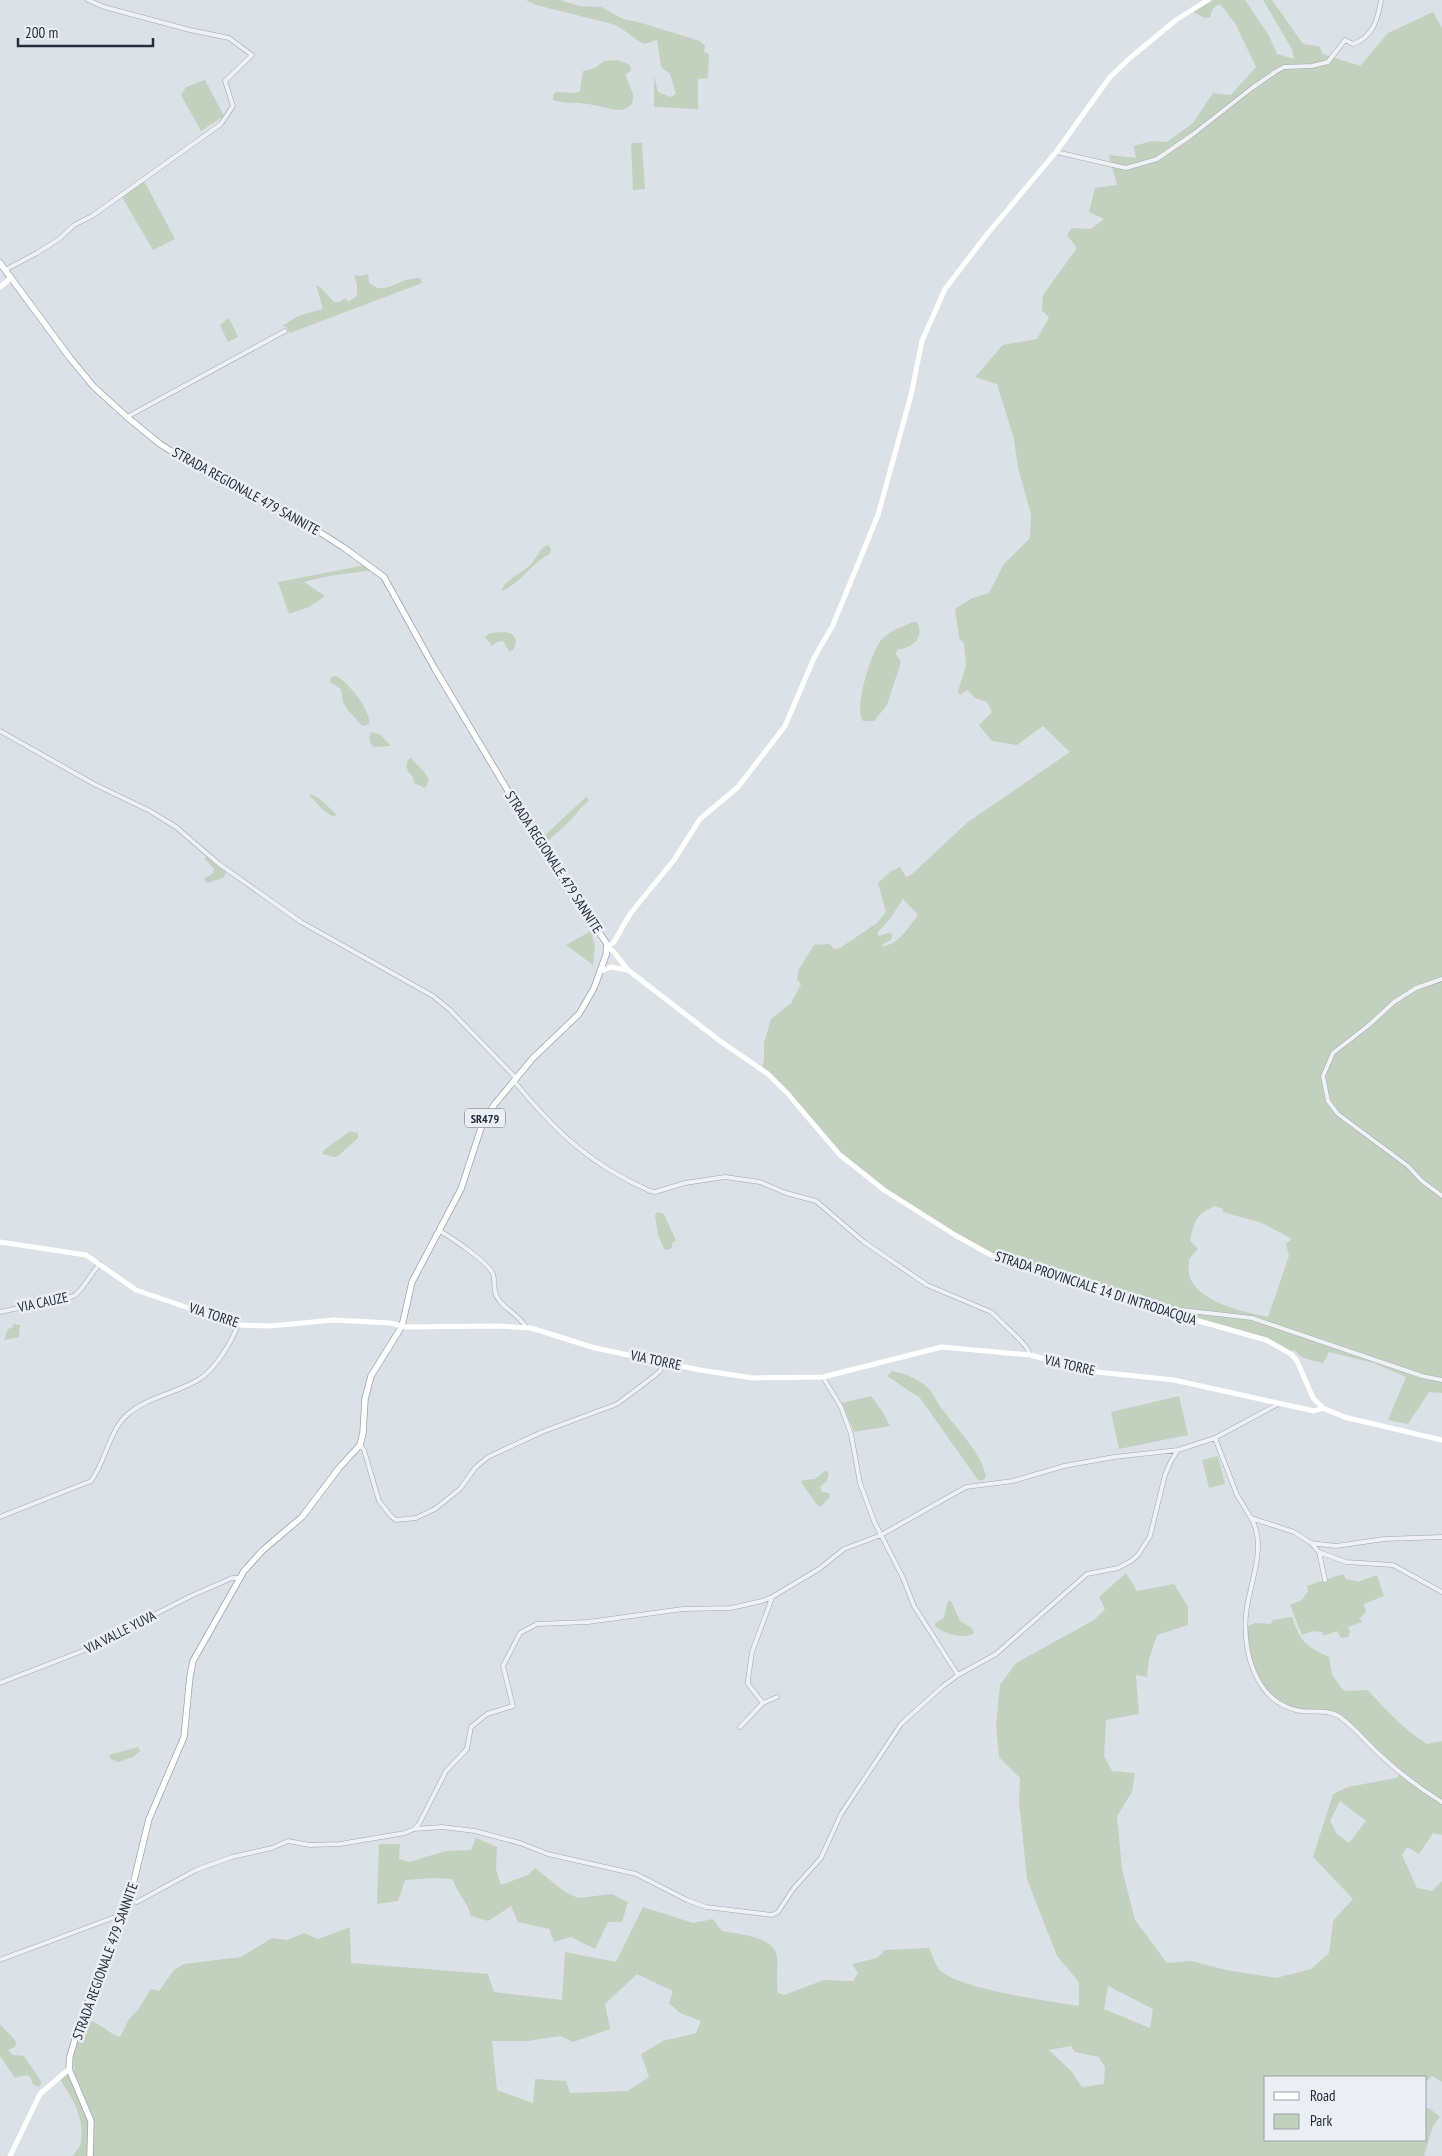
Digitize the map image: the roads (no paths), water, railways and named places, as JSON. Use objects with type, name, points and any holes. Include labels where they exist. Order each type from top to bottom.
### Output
[{"type":"main road","points":[[607,947],[614,942],[630,914],[674,860],[700,819],[738,787],[785,726],[814,658],[833,625],[878,515],[911,396],[922,341],[941,295],[988,233],[1056,152],[1099,91],[1121,66],[1176,20],[1208,0]]},
{"type":"main road","name":"STRADA REGIONALE 479 SANNITE","points":[[0,263],[70,358],[94,387],[160,444],[204,472],[286,511],[343,547],[384,577],[435,670],[544,851],[604,938],[607,947],[590,995],[579,1014],[533,1058],[515,1079],[482,1125],[460,1188],[440,1231],[412,1282],[402,1326],[377,1364],[368,1384],[360,1445],[339,1468],[302,1517],[255,1558],[239,1578],[193,1661],[184,1737],[149,1819],[129,1901],[78,2029],[70,2056],[69,2068]]},
{"type":"main road","points":[[0,288],[11,278]]},
{"type":"main road","name":"STRADA PROVINCIALE 14 DI INTRODACQUA","points":[[607,947],[611,949],[628,970],[720,1041],[768,1074],[840,1154],[884,1190],[916,1211],[1001,1260],[1163,1311],[1253,1335],[1276,1344],[1291,1354],[1313,1398],[1323,1408]]},
{"type":"main road","points":[[600,971],[611,967],[628,970]]},
{"type":"main road","name":"VIA TORRE","points":[[0,1242],[86,1255],[136,1290],[238,1324],[270,1326],[334,1320],[390,1323],[402,1326],[526,1328],[595,1348],[736,1376],[768,1378],[823,1377],[942,1347],[1030,1356],[1097,1372],[1174,1380],[1314,1411],[1323,1408]]},
{"type":"main road","points":[[1323,1408],[1344,1417],[1442,1440]]},
{"type":"main road","points":[[10,2156],[40,2094],[69,2068],[91,2121],[90,2156]]},
{"type":"street","points":[[5,270],[59,239],[74,225],[92,216],[221,124],[233,106],[225,82],[252,55],[230,38],[190,30],[104,7],[88,0]]},
{"type":"street","points":[[1056,152],[1126,168],[1158,159],[1192,136],[1252,88],[1284,67],[1312,66],[1328,62],[1345,40],[1354,44],[1363,40],[1378,18],[1381,0]]},
{"type":"street","points":[[127,417],[285,330]]},
{"type":"street","points":[[0,731],[94,784],[156,815],[176,828],[219,864],[301,922],[433,996],[450,1010],[515,1079],[559,1132],[601,1166],[655,1192],[685,1183],[725,1177],[760,1182],[791,1195],[816,1201],[864,1242],[927,1285],[991,1312],[1020,1340],[1027,1348],[1030,1356]]},
{"type":"street","points":[[1442,980],[1406,994],[1369,1025],[1342,1044],[1333,1053],[1323,1076],[1328,1101],[1338,1114],[1408,1166],[1422,1181],[1442,1196]]},
{"type":"street","points":[[440,1231],[468,1248],[490,1270],[494,1280],[495,1294],[499,1300],[516,1314],[526,1328]]},
{"type":"street","name":"VIA CAUZE","points":[[0,1312],[74,1296],[101,1264]]},
{"type":"street","points":[[1163,1311],[1164,1308],[1252,1318],[1422,1376],[1442,1380]]},
{"type":"street","points":[[0,1517],[91,1481],[126,1416],[148,1402],[205,1375],[221,1355],[238,1324]]},
{"type":"street","points":[[360,1445],[364,1450],[380,1500],[391,1516],[396,1520],[416,1518],[435,1509],[460,1489],[475,1468],[488,1458],[542,1432],[617,1404],[660,1371],[664,1362]]},
{"type":"street","points":[[823,1377],[841,1407],[851,1434],[860,1483],[881,1535],[903,1578],[914,1606],[958,1675]]},
{"type":"street","points":[[129,1901],[137,1902],[196,1870],[238,1855],[272,1848],[288,1842],[310,1845],[340,1844],[405,1833],[414,1829],[420,1824],[446,1771],[467,1749],[471,1727],[487,1714],[513,1706],[513,1697],[505,1678],[503,1666],[509,1652],[524,1629],[545,1622],[588,1622],[683,1609],[731,1608],[772,1598],[818,1569],[844,1549],[881,1535],[966,1487],[1013,1481],[1064,1466],[1114,1457],[1178,1450],[1215,1438],[1278,1404]]},
{"type":"street","points":[[1215,1438],[1241,1504],[1254,1524],[1258,1545],[1246,1612],[1245,1639],[1250,1660],[1260,1685],[1277,1701],[1290,1708],[1329,1712],[1340,1718],[1394,1768],[1442,1802]]},
{"type":"street","points":[[414,1829],[442,1827],[475,1831],[520,1843],[548,1854],[636,1874],[687,1900],[706,1907],[772,1915],[778,1912],[794,1888],[821,1858],[841,1814],[900,1724],[958,1675],[996,1654],[1087,1574],[1118,1568],[1138,1555],[1150,1536],[1165,1475],[1178,1450]]},
{"type":"street","points":[[1251,1518],[1294,1532],[1311,1543],[1319,1552],[1346,1562],[1393,1565],[1442,1592]]},
{"type":"street","points":[[1311,1543],[1336,1546],[1384,1539],[1442,1537]]},
{"type":"street","points":[[1319,1552],[1324,1580]]},
{"type":"street","name":"VIA VALLE YUVA","points":[[0,1684],[85,1650],[191,1596],[232,1578],[239,1578]]},
{"type":"street","points":[[764,1703],[748,1684],[748,1680],[752,1652],[772,1598]]},
{"type":"street","points":[[740,1727],[764,1703],[777,1697]]},
{"type":"street","points":[[0,1960],[123,1914]]}]
